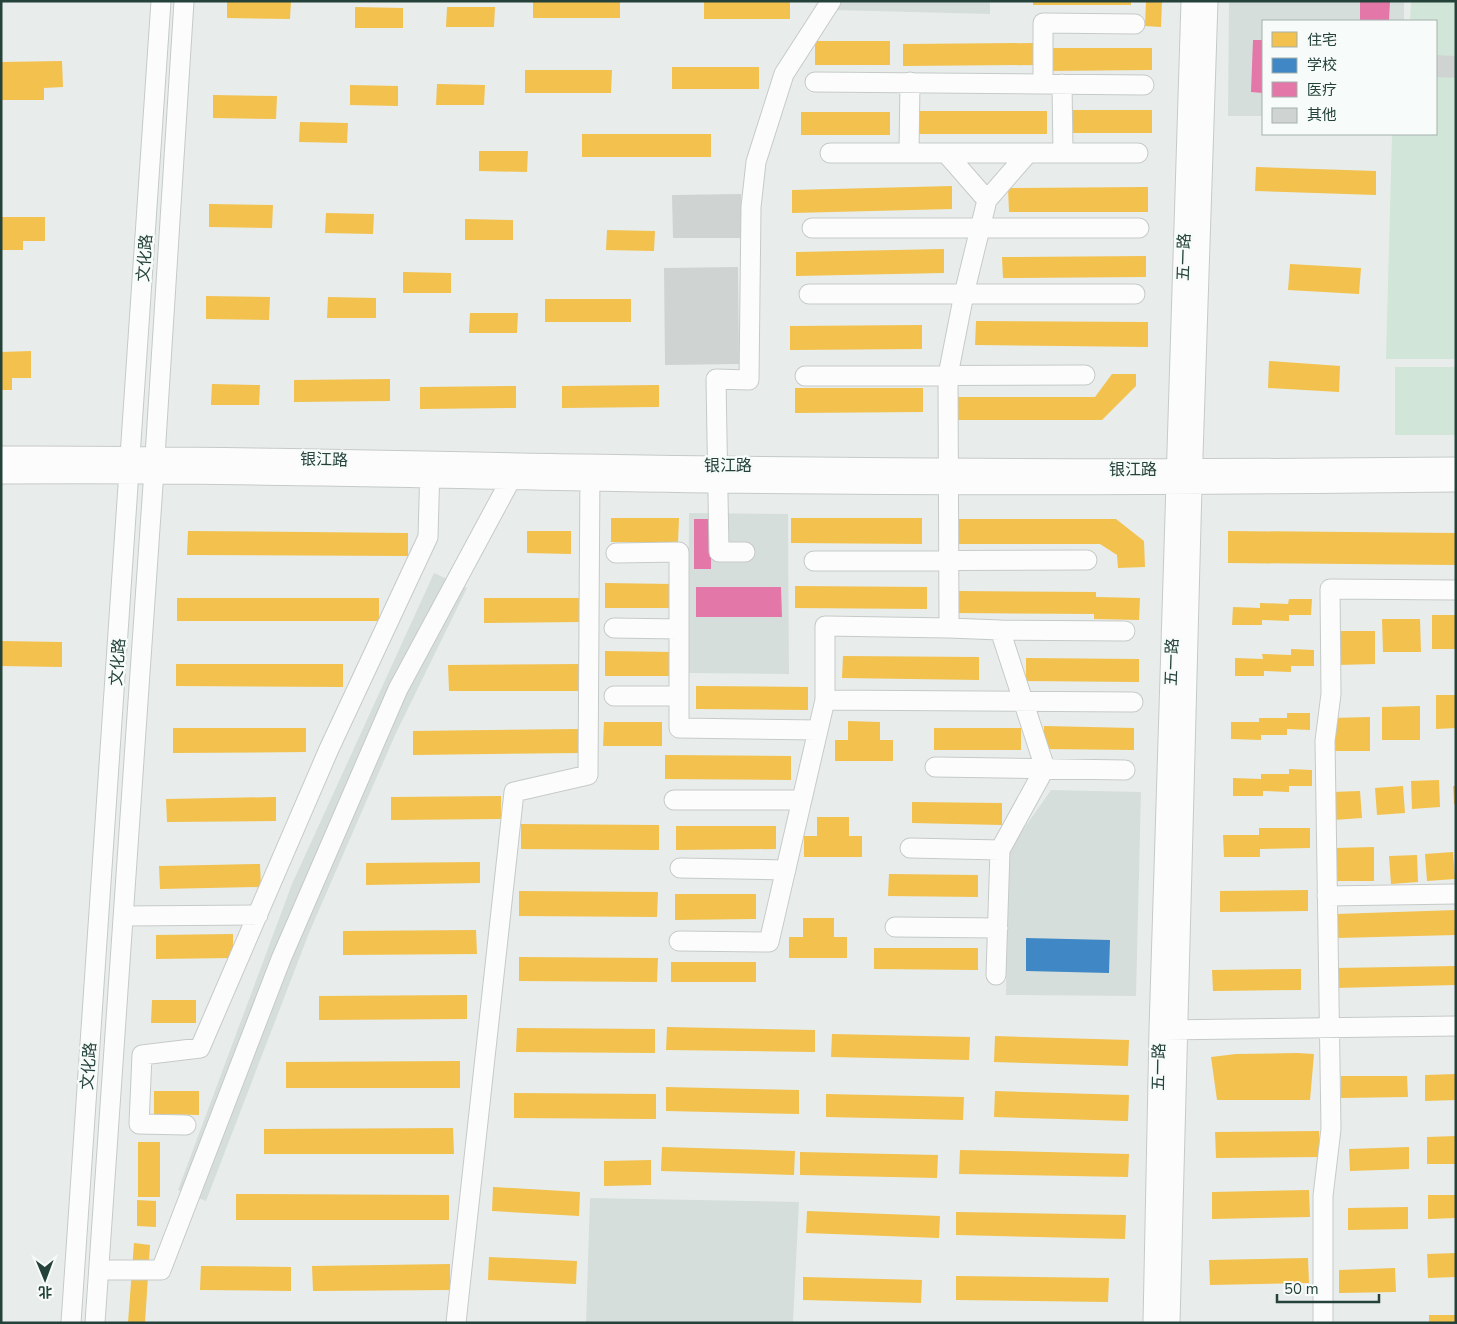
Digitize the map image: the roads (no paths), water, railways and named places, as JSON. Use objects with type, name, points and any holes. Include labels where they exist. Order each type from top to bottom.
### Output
[{"type":"street","name":"文化路","points":[[71,1323],[162,1]]},
{"type":"street","name":"文化路","points":[[95,1323],[184,1]]},
{"type":"street","points":[[745,552],[719,552],[716,379],[749,380],[751,207],[756,162],[784,74],[831,1]]},
{"type":"street","name":"五一路","points":[[1153,1323],[1168,1030],[1184,477],[1191,1]]},
{"type":"street","name":"五一路","points":[[1184,477],[1208,1]]},
{"type":"street","points":[[1063,153],[1043,23],[1135,24]]},
{"type":"street","points":[[815,82],[1144,84]]},
{"type":"street","points":[[909,153],[910,82]]},
{"type":"street","points":[[830,153],[1138,153]]},
{"type":"street","points":[[946,153],[987,200]]},
{"type":"street","points":[[949,628],[948,375],[964,294],[987,200],[1028,153]]},
{"type":"street","points":[[812,228],[1139,228]]},
{"type":"street","points":[[809,294],[1135,294]]},
{"type":"street","points":[[805,376],[1085,375]]},
{"type":"street","name":"银江路","points":[[1,456],[154,465],[718,474],[1184,477],[1456,482]]},
{"type":"street","name":"银江路","points":[[1,474],[130,464]]},
{"type":"street","name":"银江路","points":[[1184,477],[1456,467]]},
{"type":"street","name":"银江路","points":[[430,469],[511,479],[590,472]]},
{"type":"street","points":[[186,1126],[139,1124],[142,1055],[200,1048],[328,749],[428,537],[430,469]]},
{"type":"street","points":[[456,1323],[514,792],[588,775],[590,472]]},
{"type":"street","points":[[98,1270],[161,1270],[281,959],[398,689],[511,479]]},
{"type":"street","points":[[616,553],[679,552],[679,728],[818,730]]},
{"type":"street","points":[[814,561],[1087,560]]},
{"type":"street","points":[[1323,1323],[1323,1196],[1331,1129],[1325,741],[1331,694],[1330,589],[1456,590]]},
{"type":"street","points":[[680,941],[769,942],[825,700],[825,626],[1125,631]]},
{"type":"street","points":[[614,628],[679,629]]},
{"type":"street","points":[[996,975],[1000,850],[1045,768],[1000,630]]},
{"type":"street","points":[[614,696],[679,696]]},
{"type":"street","points":[[825,700],[1133,702]]},
{"type":"street","points":[[935,767],[1125,770]]},
{"type":"street","points":[[674,800],[802,800]]},
{"type":"street","points":[[910,848],[1000,850]]},
{"type":"street","points":[[680,868],[786,870]]},
{"type":"street","points":[[1327,896],[1456,894]]},
{"type":"street","points":[[123,916],[258,915]]},
{"type":"street","points":[[896,927],[998,928]]},
{"type":"street","points":[[1168,1030],[1456,1026]]},
{"type":"street","name":"五一路","points":[[1168,1030],[1170,1323]]}]
